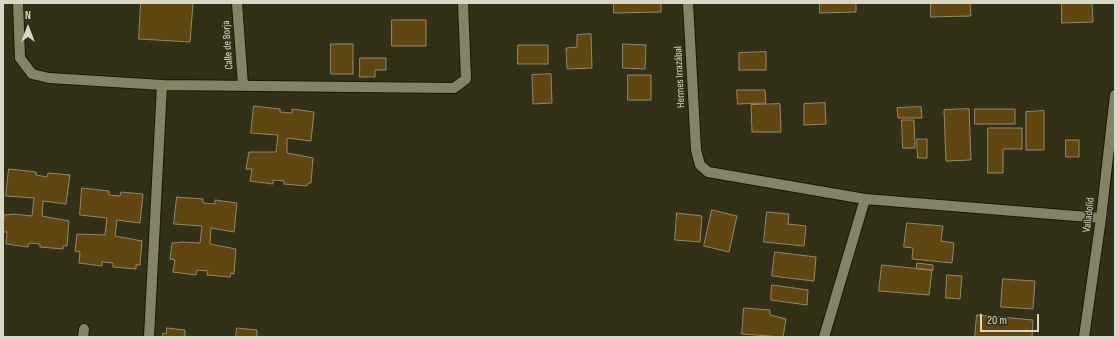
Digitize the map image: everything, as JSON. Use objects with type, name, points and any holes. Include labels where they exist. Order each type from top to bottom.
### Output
[{"type":"street","points":[[18,3],[20,58],[32,74],[49,78],[162,84],[454,88],[466,79],[463,3]]},
{"type":"street","name":"Calle de Borja","points":[[237,3],[243,85]]},
{"type":"street","name":"Hermes Irrazábal","points":[[688,3],[696,150],[700,165],[708,172],[865,199],[1101,218]]},
{"type":"street","points":[[149,337],[162,84]]},
{"type":"street","name":"Valladolid","points":[[1084,337],[1101,218],[1115,95]]},
{"type":"street","points":[[824,337],[865,199]]},
{"type":"building","points":[[141,3],[193,3],[190,42],[139,39]]},
{"type":"building","points":[[614,3],[661,3],[661,12],[614,13]]},
{"type":"building","points":[[820,3],[856,3],[856,12],[820,13]]},
{"type":"building","points":[[931,3],[970,3],[971,16],[931,17]]},
{"type":"building","points":[[1062,3],[1092,3],[1093,22],[1062,23]]},
{"type":"building","points":[[392,20],[426,20],[426,46],[392,46]]},
{"type":"building","points":[[591,34],[592,68],[567,69],[566,48],[577,47],[577,35]]},
{"type":"building","points":[[331,44],[353,44],[353,74],[331,74]]},
{"type":"building","points":[[623,44],[646,45],[645,69],[623,68]]},
{"type":"building","points":[[518,45],[548,45],[548,64],[518,64]]},
{"type":"building","points":[[766,52],[766,70],[739,70],[739,53]]},
{"type":"building","points":[[360,58],[386,58],[386,70],[375,70],[375,77],[360,77]]},
{"type":"building","points":[[551,74],[552,103],[533,104],[532,75]]},
{"type":"building","points":[[628,75],[651,75],[651,100],[628,100]]},
{"type":"building","points":[[737,90],[765,90],[766,103],[738,104]]},
{"type":"building","points":[[825,103],[826,124],[804,125],[804,104]]},
{"type":"building","points":[[780,104],[781,132],[752,132],[751,105]]},
{"type":"building","points":[[254,106],[280,109],[280,112],[292,113],[292,109],[314,112],[311,141],[287,138],[287,153],[313,158],[311,183],[308,183],[307,186],[284,184],[284,181],[273,180],[273,184],[250,181],[252,169],[246,169],[249,152],[276,152],[278,135],[251,133]]},
{"type":"building","points":[[921,107],[922,118],[898,118],[897,108]]},
{"type":"building","points":[[969,109],[971,160],[946,161],[944,110]]},
{"type":"building","points":[[975,109],[1015,109],[1015,124],[975,124]]},
{"type":"building","points":[[1044,111],[1044,150],[1026,150],[1026,112]]},
{"type":"building","points":[[902,120],[914,120],[915,148],[903,148]]},
{"type":"building","points":[[988,128],[1022,128],[1022,149],[1003,149],[1003,173],[988,173]]},
{"type":"building","points":[[917,139],[927,139],[927,158],[918,158]]},
{"type":"building","points":[[1066,140],[1079,140],[1079,157],[1066,157]]},
{"type":"building","points":[[9,169],[36,172],[36,175],[47,177],[48,173],[70,175],[66,204],[43,201],[42,216],[69,221],[67,246],[63,246],[63,249],[40,247],[40,244],[29,243],[28,247],[6,244],[7,232],[3,232],[4,215],[14,214],[32,216],[34,198],[6,196]]},
{"type":"building","points":[[82,188],[109,191],[109,195],[120,196],[121,192],[143,194],[140,223],[117,220],[115,236],[142,241],[140,265],[136,265],[136,269],[113,267],[113,263],[102,262],[102,266],[79,263],[80,252],[75,251],[77,234],[105,235],[107,218],[80,215]]},
{"type":"building","points":[[177,197],[203,199],[203,203],[215,204],[215,200],[237,203],[234,232],[211,228],[210,244],[236,249],[234,274],[231,273],[230,277],[207,275],[208,271],[197,270],[196,275],[173,272],[175,260],[170,259],[172,243],[200,243],[202,226],[174,224]]},
{"type":"building","points":[[712,210],[737,216],[729,252],[704,246]]},
{"type":"building","points":[[767,212],[789,214],[788,224],[806,226],[804,246],[764,242]]},
{"type":"building","points":[[677,213],[702,216],[700,242],[675,240]]},
{"type":"building","points":[[907,223],[943,226],[941,241],[954,243],[952,263],[912,259],[913,248],[904,247]]},
{"type":"building","points":[[775,252],[816,257],[814,281],[772,276]]},
{"type":"building","points":[[917,263],[933,265],[933,270],[917,269]]},
{"type":"building","points":[[882,265],[932,270],[929,295],[879,291]]},
{"type":"building","points":[[947,275],[962,276],[960,299],[946,298]]},
{"type":"building","points":[[1003,279],[1035,281],[1033,309],[1001,307]]},
{"type":"building","points":[[772,285],[808,290],[807,305],[771,300]]},
{"type":"building","points":[[744,308],[770,310],[770,315],[786,319],[783,337],[742,334]]},
{"type":"building","points":[[977,315],[1033,320],[1032,337],[975,337]]},
{"type":"building","points":[[167,328],[185,330],[185,337],[162,337],[163,333],[166,334]]},
{"type":"building","points":[[237,328],[257,330],[257,337],[236,337]]}]
